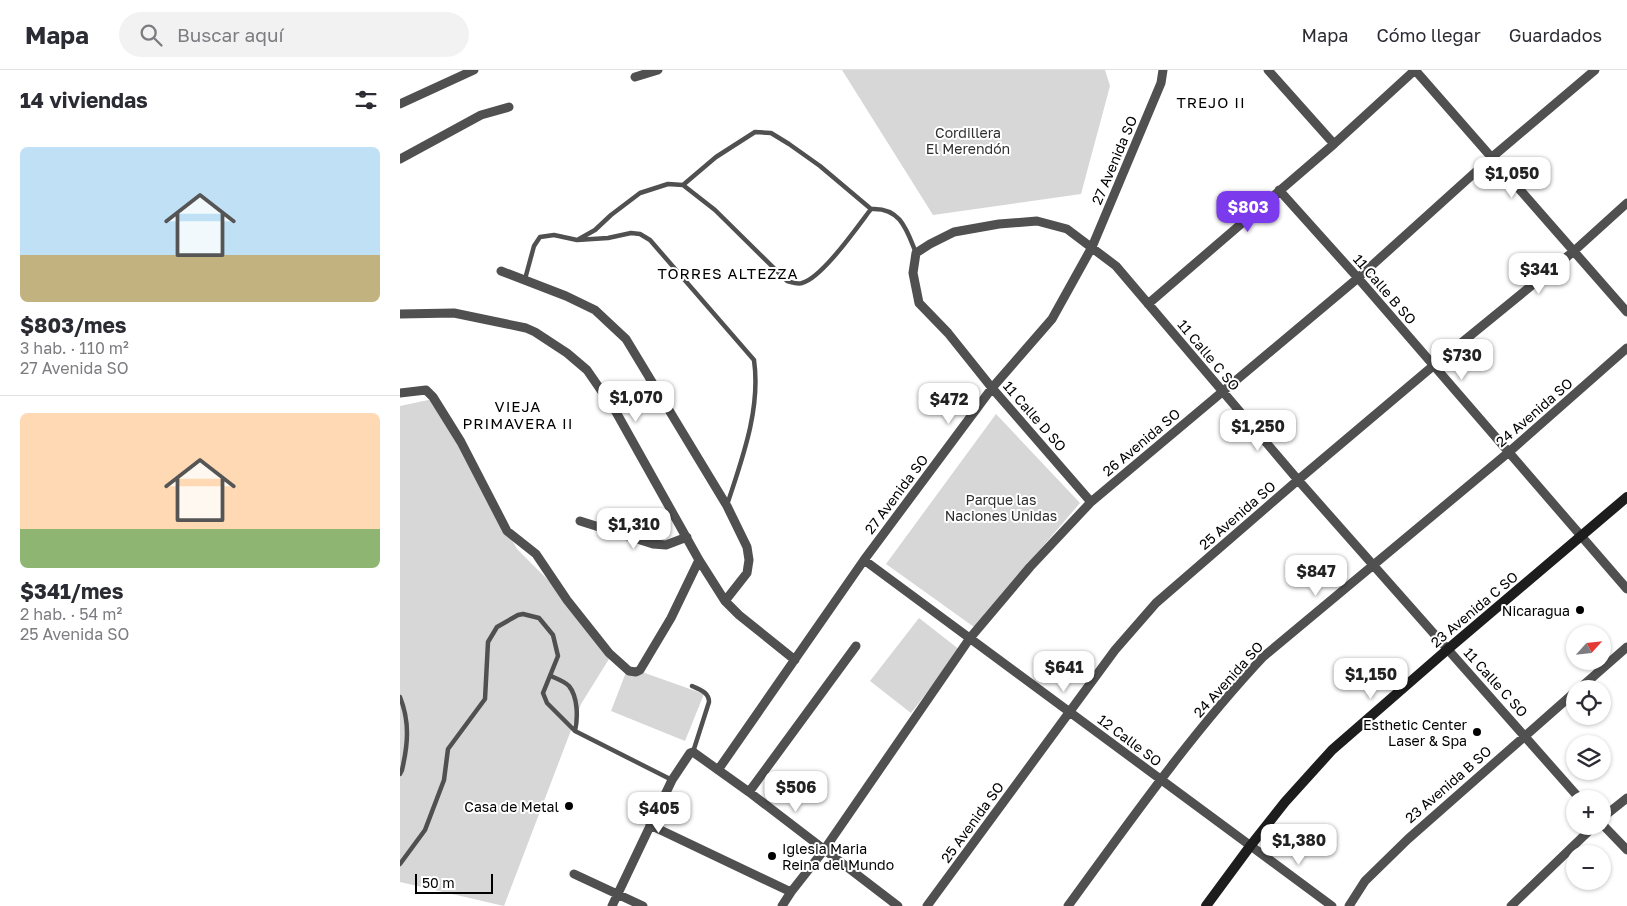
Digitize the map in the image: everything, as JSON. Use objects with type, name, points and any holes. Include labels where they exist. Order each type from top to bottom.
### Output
[{"type":"street","points":[[400,104],[474,70]]},
{"type":"street","points":[[635,77],[658,70]]},
{"type":"street","name":"27 Avenida SO","points":[[718,770],[864,560],[992,388],[1052,319],[1092,247],[1161,83],[1163,70]]},
{"type":"street","points":[[1268,70],[1334,144]]},
{"type":"street","points":[[1148,304],[1334,144],[1415,70],[1627,312]]},
{"type":"street","name":"26 Avenida SO","points":[[782,906],[824,850],[970,638],[1030,567],[1091,502],[1358,278],[1491,158],[1594,70]]},
{"type":"street","points":[[400,159],[481,116],[509,107]]},
{"type":"street","name":"11 Calle B SO","points":[[1279,190],[1358,278],[1627,589]]},
{"type":"street","name":"25 Avenida SO","points":[[927,906],[1115,650],[1156,603],[1433,366],[1574,251],[1627,203]]},
{"type":"street","name":"11 Calle C SO","points":[[916,253],[954,232],[1000,224],[1037,221],[1067,229],[1116,266],[1222,393],[1572,790]]},
{"type":"street","name":"11 Calle D SO","points":[[916,253],[913,273],[919,303],[948,333],[992,388],[1091,502]]},
{"type":"street","points":[[501,270],[595,310],[626,339],[727,506],[747,547],[749,560],[747,573],[726,601]]},
{"type":"street","points":[[400,314],[454,313],[526,328],[578,361],[587,370],[616,412],[699,560],[726,601],[739,615],[795,660]]},
{"type":"street","name":"24 Avenida SO","points":[[1068,906],[1161,780],[1227,696],[1263,657],[1509,452],[1627,348]]},
{"type":"street","points":[[400,393],[426,390],[433,398],[461,442],[507,531],[536,554],[574,609],[609,653],[629,671],[636,672],[640,670],[671,618],[699,560]]},
{"type":"street","name":"23 Avenida C SO","points":[[1206,906],[1285,802],[1332,750],[1627,497]]},
{"type":"street","points":[[580,521],[653,544],[666,546],[686,537]]},
{"type":"street","name":"12 Calle SO","points":[[864,560],[1332,906]]},
{"type":"street","points":[[749,792],[856,646]]},
{"type":"street","points":[[1589,680],[1627,647]]},
{"type":"street","name":"23 Avenida B SO","points":[[1348,906],[1366,881],[1408,838],[1566,700]]},
{"type":"street","points":[[612,906],[672,780],[692,753],[749,792],[898,906]]},
{"type":"street","points":[[1611,811],[1627,798]]},
{"type":"street","points":[[650,825],[791,892]]},
{"type":"street","points":[[1611,833],[1627,850]]},
{"type":"street","points":[[1511,906],[1585,835]]},
{"type":"street","points":[[574,874],[643,906]]},
{"type":"lane","points":[[683,185],[716,157],[755,132],[771,133],[820,166],[871,209]]},
{"type":"lane","points":[[577,240],[595,230],[640,193],[668,184],[683,185],[715,210],[787,282],[801,284],[812,279],[842,247],[871,209],[879,208],[893,213],[904,224],[916,253]]},
{"type":"lane","points":[[525,279],[534,246],[540,236],[554,235],[577,240],[608,238],[631,233],[640,234],[650,240],[754,360],[756,373],[754,407],[744,450],[727,506]]},
{"type":"lane","points":[[400,864],[425,830],[444,780],[448,749],[485,699],[488,642],[497,627],[520,614],[539,618],[552,633],[558,652],[551,676],[544,690],[544,697],[550,707],[574,731],[672,780]]},
{"type":"lane","points":[[551,676],[565,683],[572,690],[577,721],[574,731]]},
{"type":"lane","points":[[692,686],[707,693],[708,697],[692,753]]},
{"type":"lane","points":[[400,697],[407,724],[408,739],[400,774]]},
{"type":"green space","name":"Cordillera El Merendón","points":[[842,70],[1105,70],[1110,86],[1081,194],[933,215]]},
{"type":"green space","points":[[433,399],[517,549],[557,589],[609,659],[581,704],[504,906],[400,882],[400,406]]},
{"type":"green space","name":"Parque las Naciones Unidas","points":[[996,414],[1080,503],[974,627],[886,564]]},
{"type":"green space","points":[[919,618],[960,650],[911,713],[870,681]]},
{"type":"green space","points":[[628,667],[704,694],[685,741],[611,711]]},
{"type":"place","name":"Nicaragua","points":[[1580,610]]},
{"type":"place","name":"Esthetic Center Laser & Spa","points":[[1477,732]]},
{"type":"place","name":"Casa de Metal","points":[[569,806]]},
{"type":"place","name":"Iglesia Maria Reina del Mundo","points":[[772,856]]},
{"type":"district","name":"TREJO II","points":[[1211,102]]},
{"type":"district","name":"TORRES ALTEZZA","points":[[728,273]]},
{"type":"district","name":"VIEJA PRIMAVERA II","points":[[518,414]]}]
